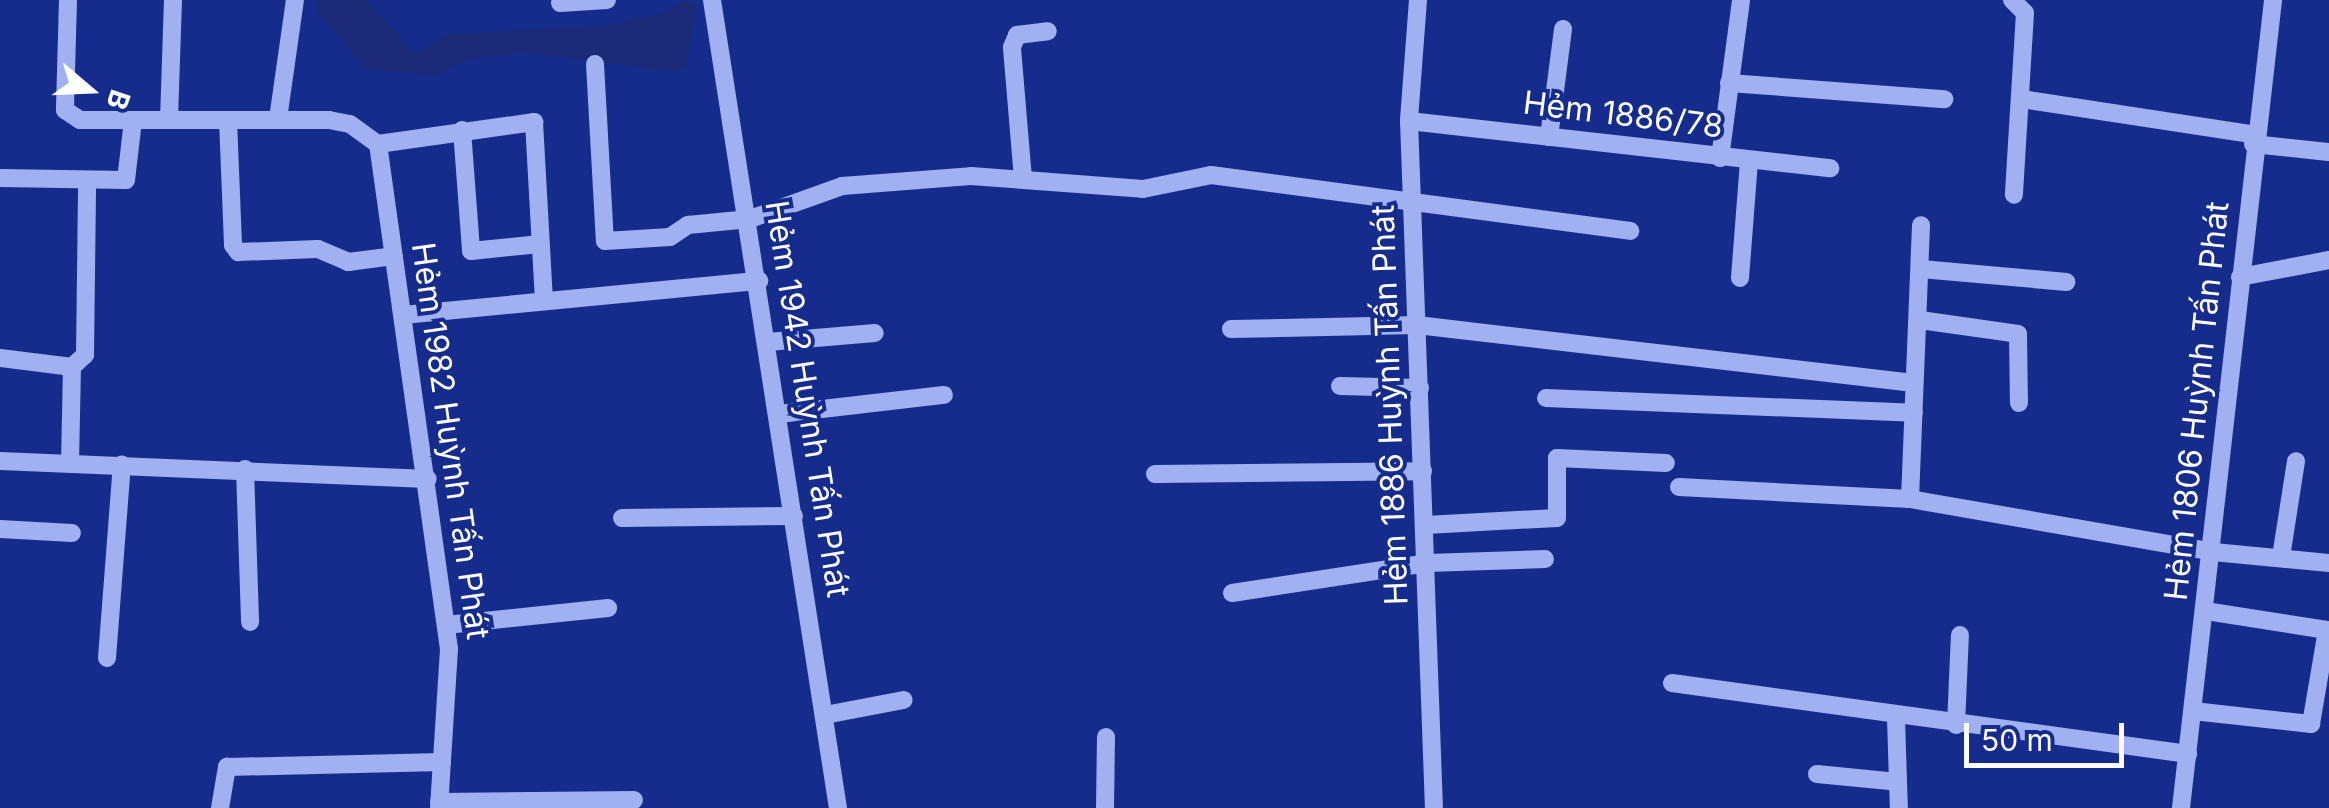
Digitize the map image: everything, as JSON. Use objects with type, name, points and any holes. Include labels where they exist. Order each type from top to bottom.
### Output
[{"type":"street","points":[[68,0],[66,110],[80,120],[278,118],[350,124],[378,144],[534,122],[544,299]]},
{"type":"street","points":[[169,120],[173,0]]},
{"type":"street","points":[[278,118],[295,0]]},
{"type":"street","points":[[560,3],[607,0]]},
{"type":"street","name":"Hẻm 1942 Huỳnh Tấn Phát","points":[[712,0],[750,219],[838,808]]},
{"type":"street","name":"Hẻm 1886 Huỳnh Tấn Phát","points":[[1418,0],[1409,121],[1434,808]]},
{"type":"street","points":[[1720,158],[1741,0]]},
{"type":"street","points":[[2012,0],[2026,13],[2014,195]]},
{"type":"street","name":"Hẻm 1806 Huỳnh Tấn Phát","points":[[2181,808],[2213,552],[2254,140],[2273,0]]},
{"type":"street","points":[[1549,137],[1563,29]]},
{"type":"street","points":[[1023,179],[1012,46],[1017,35],[1048,31]]},
{"type":"street","points":[[596,64],[605,241],[670,237],[688,225],[750,219],[842,186],[972,176],[1143,189],[1211,175],[1630,232]]},
{"type":"street","points":[[1729,83],[1944,99]]},
{"type":"street","points":[[2022,98],[2329,152]]},
{"type":"street","points":[[0,178],[126,180],[133,120]]},
{"type":"street","points":[[228,120],[238,252],[318,249],[348,262],[394,256]]},
{"type":"street","name":"Hẻm 1886/78","points":[[1409,121],[1830,168]]},
{"type":"street","points":[[462,130],[471,250],[540,244]]},
{"type":"street","name":"Hẻm 1982 Huỳnh Tấn Phát","points":[[378,144],[446,625],[439,805]]},
{"type":"street","points":[[1740,278],[1749,161]]},
{"type":"street","points":[[70,464],[72,367],[85,355],[87,180]]},
{"type":"street","points":[[1910,499],[1921,226]]},
{"type":"street","points":[[2240,277],[2301,260],[2329,260]]},
{"type":"street","points":[[1921,269],[2066,282]]},
{"type":"street","points":[[402,314],[759,282]]},
{"type":"street","points":[[1920,320],[2018,334],[2019,403]]},
{"type":"street","points":[[1231,329],[1417,325],[1914,383]]},
{"type":"street","points":[[768,342],[876,332]]},
{"type":"street","points":[[0,358],[72,367]]},
{"type":"street","points":[[1340,386],[1420,388]]},
{"type":"street","points":[[779,414],[944,395]]},
{"type":"street","points":[[1546,398],[1914,413]]},
{"type":"street","points":[[1426,525],[1557,518],[1557,458],[1666,463]]},
{"type":"street","points":[[0,461],[245,468],[428,480]]},
{"type":"street","points":[[2281,557],[2296,461]]},
{"type":"street","points":[[107,658],[122,466]]},
{"type":"street","points":[[245,468],[250,622]]},
{"type":"street","points":[[1155,474],[1423,472]]},
{"type":"street","points":[[1678,487],[1910,499],[2213,552],[2329,563]]},
{"type":"street","points":[[622,518],[794,516]]},
{"type":"street","points":[[0,529],[72,532]]},
{"type":"street","points":[[1232,593],[1427,563],[1545,559]]},
{"type":"street","points":[[446,625],[608,608]]},
{"type":"street","points":[[2193,711],[2311,724],[2327,630],[2206,610]]},
{"type":"street","points":[[1956,726],[1960,635]]},
{"type":"street","points":[[1672,683],[1896,718],[2188,754]]},
{"type":"street","points":[[825,715],[904,700]]},
{"type":"street","points":[[1896,718],[1899,808]]},
{"type":"street","points":[[1105,808],[1106,737]]},
{"type":"street","points":[[220,808],[227,767],[442,762]]},
{"type":"street","points":[[1817,774],[1898,782]]},
{"type":"street","points":[[439,805],[634,800]]},
{"type":"shaded area","points":[[317,0],[365,0],[415,54],[450,34],[604,26],[660,14],[685,0],[696,5],[686,66],[673,71],[523,52],[466,60],[437,75],[365,69],[317,12]]}]
